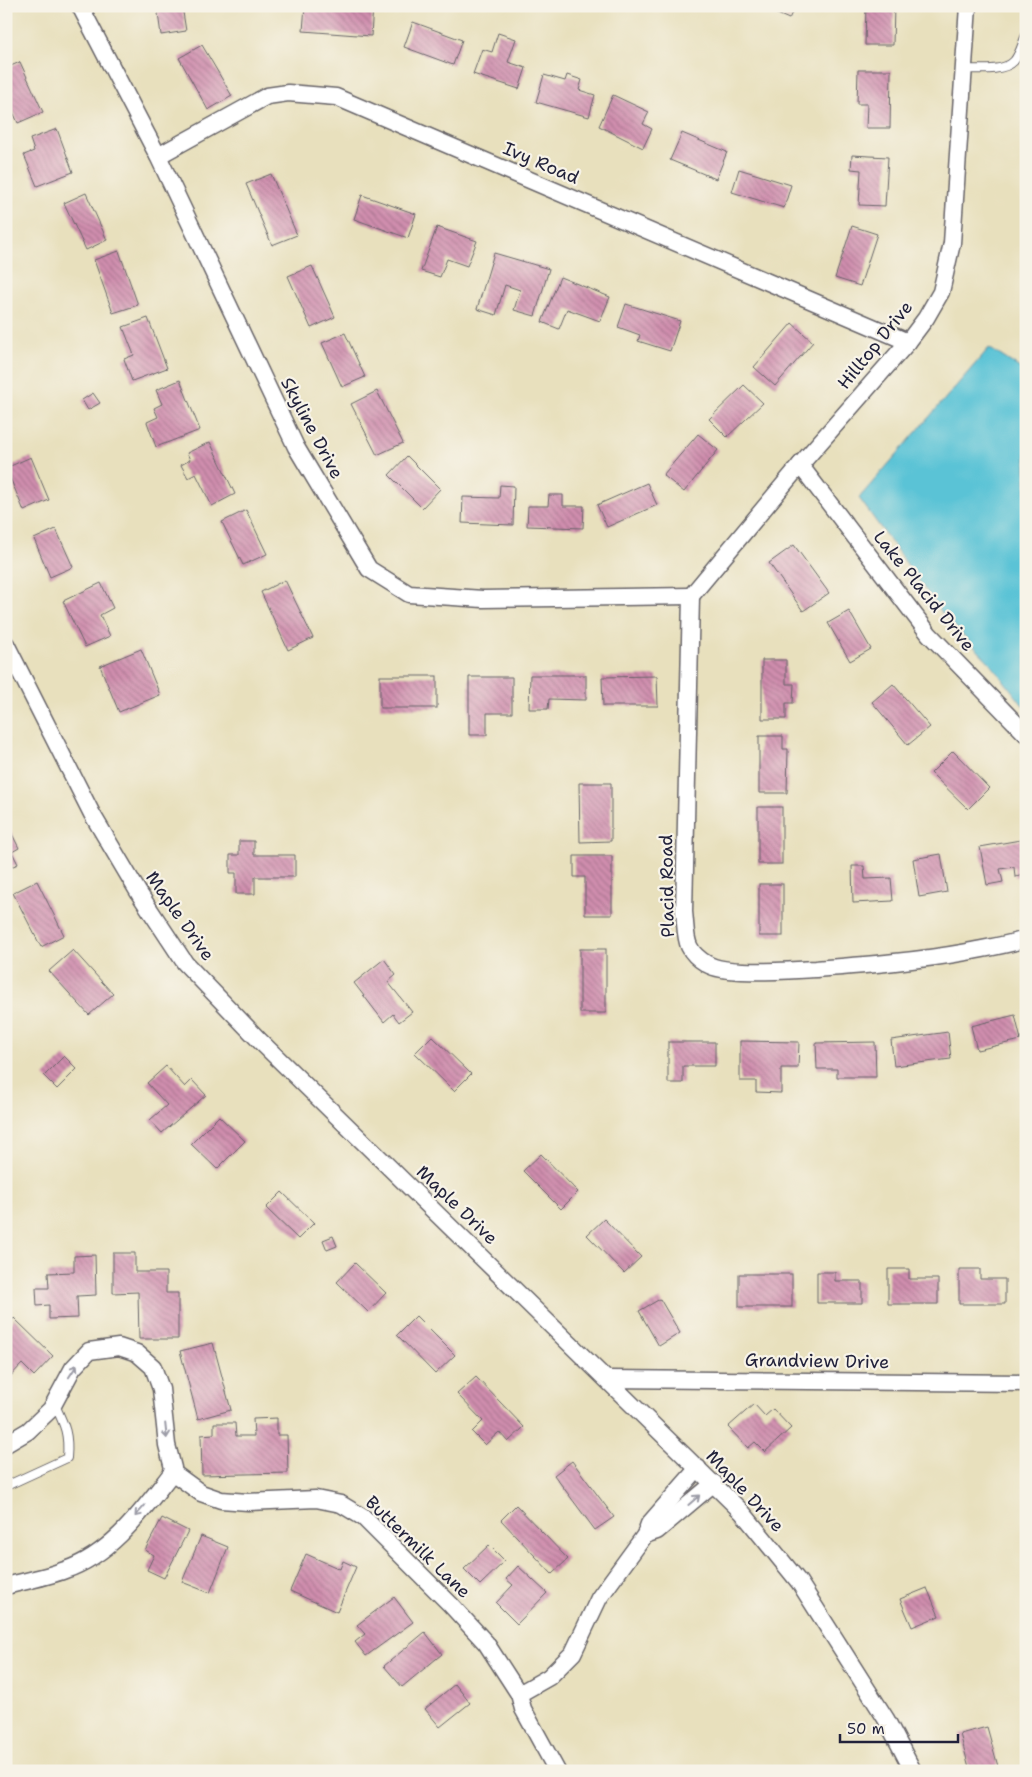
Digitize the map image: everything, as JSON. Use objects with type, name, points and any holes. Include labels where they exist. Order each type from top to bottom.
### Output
[{"type":"street","name":"Skyline Drive","points":[[80,6],[158,156],[296,447],[369,569],[409,594],[483,599],[691,596]]},
{"type":"street","name":"Hilltop Drive","points":[[691,596],[800,465],[908,342],[926,318],[941,292],[952,243],[968,6]]},
{"type":"street","name":"Ivy Road","points":[[158,156],[267,96],[288,93],[336,97],[908,342]]},
{"type":"street","name":"Lake Placid Drive","points":[[800,465],[928,634],[1026,734]]},
{"type":"street","name":"Placid Road","points":[[691,596],[684,912],[688,947],[697,957],[709,966],[740,971],[784,971],[876,964],[943,956],[1008,944],[1026,938]]},
{"type":"street","name":"Maple Drive","points":[[6,644],[92,814],[140,895],[185,963],[267,1047],[742,1512],[799,1582],[886,1720],[913,1771]]},
{"type":"street","points":[[6,1444],[28,1431],[51,1409],[73,1368],[89,1351],[119,1347],[137,1353],[153,1367],[161,1389],[167,1445],[173,1468],[172,1472],[120,1535],[92,1558],[66,1570],[6,1586]]},
{"type":"street","name":"Grandview Drive","points":[[607,1379],[1026,1383]]},
{"type":"street","points":[[518,1694],[549,1677],[573,1653],[598,1598],[645,1535],[658,1532],[698,1468]]},
{"type":"street","name":"Buttermilk Lane","points":[[172,1472],[202,1493],[221,1500],[248,1502],[316,1499],[342,1504],[364,1518],[486,1643],[518,1694],[523,1709],[557,1771]]},
{"type":"street","points":[[673,1509],[714,1483]]},
{"type":"lane","points":[[963,69],[990,70],[1012,63],[1018,55],[1026,35]]},
{"type":"lane","points":[[6,1486],[67,1458],[66,1428],[54,1404]]},
{"type":"water","points":[[989,348],[1026,372],[1026,709],[990,663],[943,614],[859,498]]},
{"type":"building","points":[[157,6],[182,6],[186,31],[161,35]]},
{"type":"building","points":[[305,6],[373,6],[371,36],[303,31]]},
{"type":"building","points":[[759,6],[795,6],[789,19]]},
{"type":"building","points":[[866,6],[894,6],[893,45],[865,45]]},
{"type":"building","points":[[413,22],[462,40],[453,65],[404,47]]},
{"type":"building","points":[[498,33],[516,39],[508,62],[526,68],[519,89],[473,74],[482,49],[492,52]]},
{"type":"building","points":[[202,45],[232,96],[208,110],[179,58]]},
{"type":"building","points":[[20,62],[43,112],[18,123],[6,96],[6,68]]},
{"type":"building","points":[[858,70],[891,70],[890,128],[866,128],[867,104],[857,104]]},
{"type":"building","points":[[544,75],[565,81],[567,75],[582,80],[579,90],[595,95],[589,117],[536,102]]},
{"type":"building","points":[[613,95],[649,112],[643,124],[652,129],[643,148],[599,126]]},
{"type":"building","points":[[57,129],[73,172],[37,186],[24,155],[34,151],[30,139]]},
{"type":"building","points":[[682,133],[727,152],[716,179],[670,160]]},
{"type":"building","points":[[852,155],[888,157],[885,206],[859,205],[861,170],[851,169]]},
{"type":"building","points":[[739,169],[791,185],[784,208],[732,192]]},
{"type":"building","points":[[271,174],[297,235],[272,245],[246,184]]},
{"type":"building","points":[[86,193],[107,240],[86,250],[64,203]]},
{"type":"building","points":[[362,195],[416,214],[408,238],[354,219]]},
{"type":"building","points":[[852,226],[877,234],[860,286],[835,278]]},
{"type":"building","points":[[437,227],[477,241],[467,266],[447,259],[440,277],[421,271]]},
{"type":"building","points":[[119,251],[138,305],[113,313],[94,260]]},
{"type":"building","points":[[494,253],[549,269],[535,316],[514,310],[520,290],[505,285],[496,315],[477,309]]},
{"type":"building","points":[[312,266],[335,317],[311,328],[288,276]]},
{"type":"building","points":[[560,277],[610,297],[600,321],[567,309],[559,329],[542,322]]},
{"type":"building","points":[[626,304],[680,321],[670,351],[638,341],[640,335],[618,327]]},
{"type":"building","points":[[148,318],[167,368],[132,381],[124,359],[134,355],[123,327]]},
{"type":"building","points":[[792,323],[813,342],[775,386],[754,367]]},
{"type":"building","points":[[345,333],[365,377],[342,387],[322,343]]},
{"type":"building","points":[[180,380],[200,430],[156,447],[147,422],[158,417],[154,408],[162,404],[156,390]]},
{"type":"building","points":[[744,385],[763,403],[727,437],[709,419]]},
{"type":"building","points":[[377,391],[403,443],[377,455],[351,404]]},
{"type":"building","points":[[93,393],[100,403],[88,410],[82,400]]},
{"type":"building","points":[[698,434],[718,450],[684,492],[663,475]]},
{"type":"building","points":[[210,442],[235,494],[212,506],[196,474],[188,478],[181,465],[190,460],[187,453]]},
{"type":"building","points":[[407,456],[440,489],[422,508],[389,475]]},
{"type":"building","points":[[31,457],[49,500],[24,511],[6,468]]},
{"type":"building","points":[[647,483],[657,505],[607,527],[597,505]]},
{"type":"building","points":[[500,485],[514,486],[513,525],[462,523],[463,497],[499,498]]},
{"type":"building","points":[[549,495],[563,495],[563,506],[584,506],[583,528],[527,526],[528,506],[548,506]]},
{"type":"building","points":[[246,510],[267,554],[243,565],[222,522]]},
{"type":"building","points":[[56,529],[73,567],[50,577],[34,539]]},
{"type":"building","points":[[794,545],[829,593],[803,611],[769,563]]},
{"type":"building","points":[[285,580],[313,638],[288,650],[261,592]]},
{"type":"building","points":[[101,583],[113,608],[100,615],[110,636],[85,647],[63,601]]},
{"type":"building","points":[[849,611],[871,649],[850,661],[828,623]]},
{"type":"building","points":[[141,649],[160,695],[119,712],[100,666]]},
{"type":"building","points":[[762,660],[786,660],[786,684],[794,684],[793,703],[786,703],[786,719],[762,719]]},
{"type":"building","points":[[530,675],[586,675],[586,700],[549,699],[548,709],[529,709]]},
{"type":"building","points":[[380,676],[437,676],[437,708],[380,708]]},
{"type":"building","points":[[657,676],[658,706],[603,706],[602,677]]},
{"type":"building","points":[[469,677],[512,677],[512,713],[487,713],[487,735],[469,735]]},
{"type":"building","points":[[893,684],[930,727],[908,745],[872,702]]},
{"type":"building","points":[[759,736],[783,736],[783,749],[788,749],[787,793],[759,793]]},
{"type":"building","points":[[953,751],[989,788],[968,809],[931,773]]},
{"type":"building","points":[[579,783],[611,783],[611,841],[580,842]]},
{"type":"building","points":[[758,807],[782,807],[782,864],[758,864]]},
{"type":"building","points":[[6,822],[19,848],[12,852],[18,864],[6,869]]},
{"type":"building","points":[[1026,839],[1026,875],[1015,877],[1014,867],[1000,869],[1003,882],[987,885],[980,847]]},
{"type":"building","points":[[239,841],[254,841],[254,855],[295,855],[295,877],[255,877],[255,894],[236,894],[236,873],[230,873],[230,855],[239,855]]},
{"type":"building","points":[[941,854],[947,892],[919,897],[913,859]]},
{"type":"building","points":[[574,856],[612,856],[612,915],[585,915],[585,877],[574,877]]},
{"type":"building","points":[[852,866],[864,866],[865,879],[891,878],[893,901],[853,903]]},
{"type":"building","points":[[37,881],[64,935],[41,947],[13,893]]},
{"type":"building","points":[[759,884],[783,884],[783,936],[759,936]]},
{"type":"building","points":[[580,949],[606,949],[606,1013],[580,1013]]},
{"type":"building","points":[[73,950],[113,994],[89,1015],[49,971]]},
{"type":"building","points":[[384,959],[396,975],[388,982],[412,1012],[399,1022],[393,1014],[384,1022],[354,983]]},
{"type":"building","points":[[1015,1015],[1021,1040],[977,1050],[971,1026]]},
{"type":"building","points":[[948,1032],[951,1059],[894,1066],[891,1040]]},
{"type":"building","points":[[432,1036],[471,1074],[454,1091],[415,1053]]},
{"type":"building","points":[[740,1041],[799,1042],[798,1068],[781,1068],[781,1093],[756,1092],[756,1081],[740,1081]]},
{"type":"building","points":[[668,1042],[715,1042],[715,1066],[683,1066],[683,1083],[668,1083]]},
{"type":"building","points":[[875,1042],[876,1077],[837,1077],[837,1069],[817,1069],[816,1043]]},
{"type":"building","points":[[64,1056],[77,1069],[57,1089],[44,1076]]},
{"type":"building","points":[[166,1066],[185,1087],[192,1080],[206,1095],[162,1133],[150,1120],[167,1105],[147,1083]]},
{"type":"building","points":[[219,1116],[245,1141],[217,1169],[191,1144]]},
{"type":"building","points":[[541,1154],[578,1192],[561,1209],[523,1171]]},
{"type":"building","points":[[282,1192],[314,1223],[298,1239],[266,1208]]},
{"type":"building","points":[[604,1219],[641,1257],[624,1273],[587,1235]]},
{"type":"building","points":[[333,1236],[337,1246],[327,1250],[323,1240]]},
{"type":"building","points":[[113,1253],[135,1253],[135,1272],[166,1272],[166,1293],[178,1293],[178,1339],[139,1339],[138,1292],[113,1293]]},
{"type":"building","points":[[95,1255],[96,1295],[77,1296],[78,1318],[49,1319],[49,1305],[37,1306],[36,1288],[49,1288],[48,1273],[74,1272],[74,1256]]},
{"type":"building","points":[[355,1263],[386,1293],[368,1312],[337,1282]]},
{"type":"building","points":[[888,1269],[909,1269],[909,1279],[938,1279],[938,1304],[888,1304]]},
{"type":"building","points":[[959,1269],[980,1269],[980,1279],[1005,1279],[1005,1304],[959,1304]]},
{"type":"building","points":[[817,1272],[835,1272],[835,1281],[862,1281],[862,1303],[817,1303]]},
{"type":"building","points":[[739,1274],[792,1274],[792,1307],[739,1307]]},
{"type":"building","points":[[660,1299],[680,1333],[659,1346],[639,1311]]},
{"type":"building","points":[[416,1316],[455,1355],[435,1374],[397,1335]]},
{"type":"building","points":[[14,1318],[53,1356],[34,1376],[22,1364],[6,1381],[6,1327]]},
{"type":"building","points":[[213,1343],[231,1410],[198,1419],[180,1351]]},
{"type":"building","points":[[476,1377],[524,1427],[508,1442],[499,1432],[485,1445],[472,1432],[483,1421],[457,1394]]},
{"type":"building","points":[[754,1404],[765,1416],[773,1409],[791,1428],[765,1452],[755,1442],[748,1448],[728,1427]]},
{"type":"building","points":[[277,1418],[277,1435],[287,1435],[288,1473],[202,1475],[201,1435],[214,1434],[214,1423],[235,1423],[236,1436],[254,1436],[253,1419]]},
{"type":"building","points":[[572,1461],[614,1517],[595,1530],[554,1475]]},
{"type":"building","points":[[516,1505],[568,1559],[552,1574],[501,1520]]},
{"type":"building","points":[[162,1518],[188,1531],[164,1578],[147,1570],[154,1555],[145,1550]]},
{"type":"building","points":[[201,1536],[228,1547],[210,1593],[182,1582]]},
{"type":"building","points":[[489,1545],[505,1561],[480,1585],[464,1569]]},
{"type":"building","points":[[306,1554],[340,1569],[343,1561],[356,1567],[337,1612],[290,1591]]},
{"type":"building","points":[[518,1566],[547,1593],[517,1624],[496,1603],[513,1585],[506,1579]]},
{"type":"building","points":[[927,1588],[939,1616],[912,1627],[900,1599]]},
{"type":"building","points":[[394,1597],[413,1622],[366,1656],[355,1642],[365,1634],[357,1625]]},
{"type":"building","points":[[425,1632],[442,1654],[402,1687],[384,1666]]},
{"type":"building","points":[[455,1684],[470,1703],[440,1727],[425,1709]]},
{"type":"building","points":[[987,1727],[999,1770],[970,1771],[960,1734]]}]
